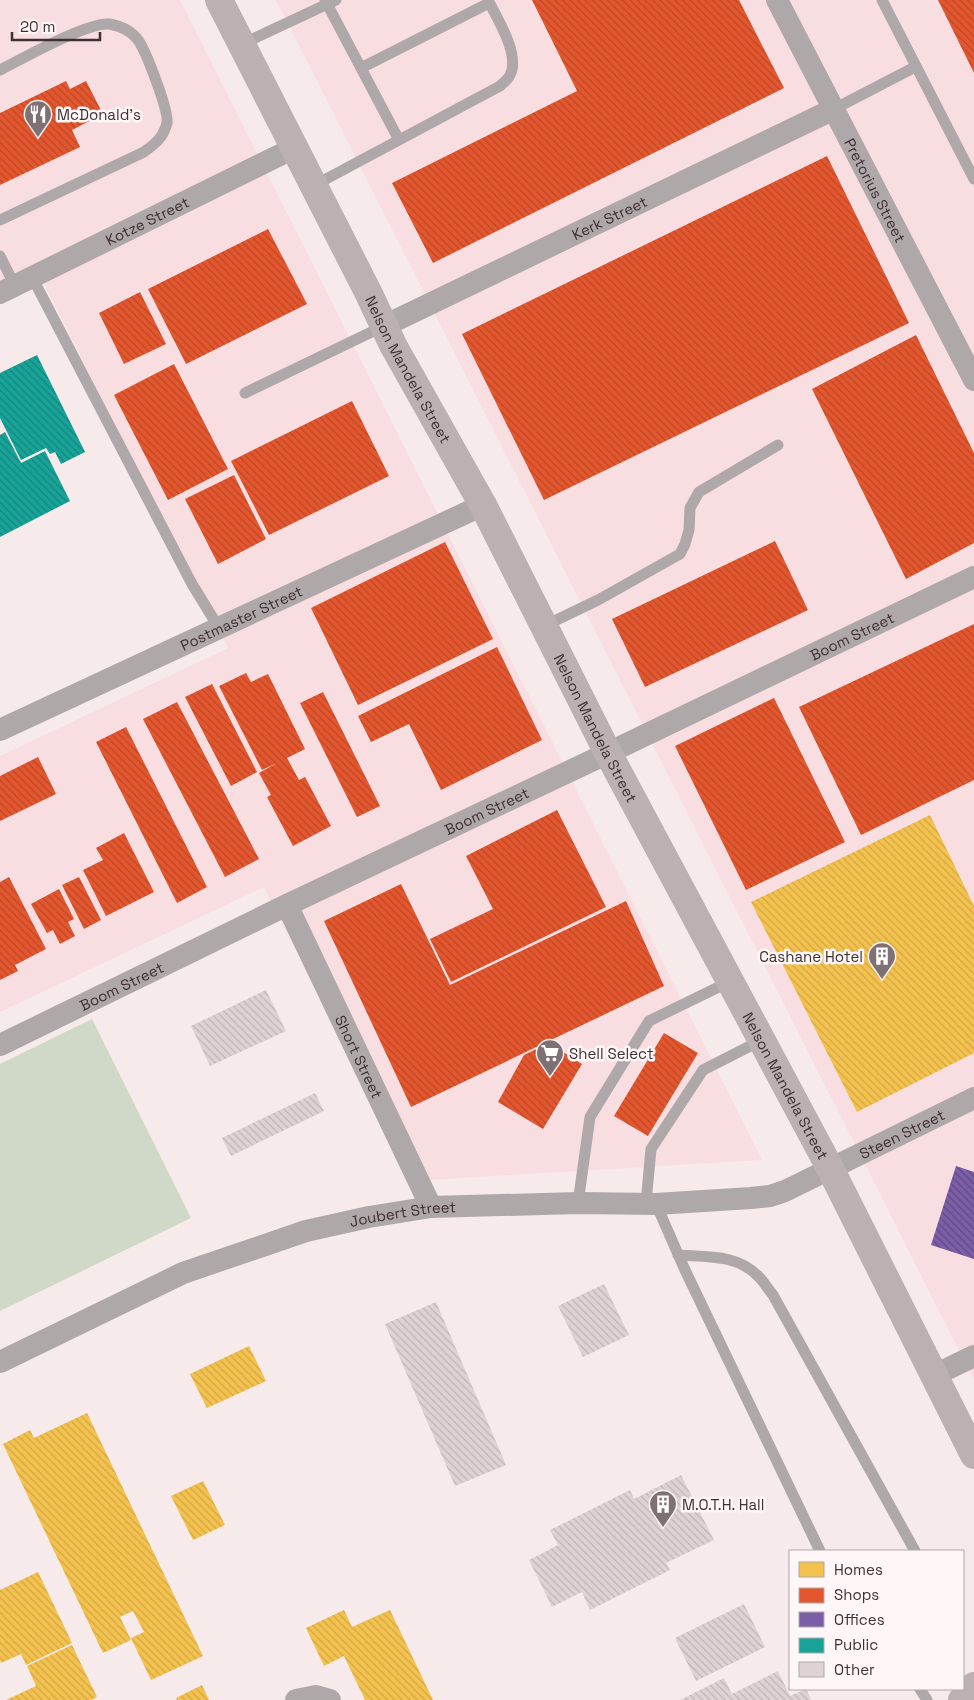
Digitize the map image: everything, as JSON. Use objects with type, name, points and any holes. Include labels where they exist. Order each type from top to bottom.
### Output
[{"type":"main road","name":"Nelson Mandela Street","points":[[219,0],[393,345],[483,505],[608,753],[830,1168],[974,1455]]},
{"type":"main road","points":[[962,1700],[974,1686]]},
{"type":"street","name":"Pretorius Street","points":[[777,0],[834,109],[967,349],[974,380]]},
{"type":"street","name":"Kerk Street","points":[[384,326],[834,109]]},
{"type":"street","name":"Kotze Street","points":[[16,285],[294,148]]},
{"type":"street","name":"Postmaster Street","points":[[0,730],[483,505]]},
{"type":"street","name":"Boom Street","points":[[0,1045],[287,905],[974,577]]},
{"type":"street","name":"Short Street","points":[[287,905],[431,1207]]},
{"type":"street","name":"Steen Street","points":[[830,1168],[974,1098]]},
{"type":"street","name":"Joubert Street","points":[[0,1362],[183,1273],[306,1231],[369,1217],[431,1207],[578,1203],[651,1204],[770,1196],[786,1191],[830,1168]]},
{"type":"street","points":[[933,1376],[974,1356]]},
{"type":"street","points":[[296,1700],[316,1696],[330,1700]]},
{"type":"lane","points":[[882,0],[974,179]]},
{"type":"lane","points":[[242,44],[329,2],[399,140]]},
{"type":"lane","points":[[313,186],[500,86],[510,76],[512,62],[509,42],[489,2],[361,68]]},
{"type":"lane","points":[[0,70],[82,30],[107,24],[126,28],[138,40],[165,103],[168,120],[162,137],[144,152],[0,220]]},
{"type":"lane","points":[[834,109],[915,67]]},
{"type":"lane","points":[[0,256],[219,628]]},
{"type":"lane","points":[[245,393],[384,326]]},
{"type":"lane","points":[[544,626],[598,600],[680,554],[686,544],[690,508],[699,492],[778,445]]},
{"type":"lane","points":[[578,1203],[590,1117],[648,1021],[730,982]]},
{"type":"lane","points":[[762,1040],[703,1070],[651,1149],[651,1204],[678,1255],[820,1550]]},
{"type":"lane","points":[[678,1255],[725,1258],[744,1265],[758,1276],[773,1295],[914,1550]]},
{"type":"shaded area","points":[[0,0],[180,0],[762,1160],[411,1181],[264,887],[0,1012],[0,756],[228,648],[35,266],[0,282]]},
{"type":"shaded area","points":[[276,0],[974,0],[974,1380]]},
{"type":"green space","points":[[92,1019],[191,1218],[0,1311],[0,1064]]},
{"type":"building: Homes","name":"Cashane Hotel","points":[[930,815],[974,906],[974,1053],[857,1112],[751,902]]},
{"type":"building: Homes","points":[[249,1346],[266,1381],[207,1408],[190,1374]]},
{"type":"building: Homes","points":[[87,1413],[203,1656],[151,1680],[131,1638],[144,1632],[133,1611],[120,1617],[131,1640],[103,1653],[3,1444],[30,1430],[34,1438]]},
{"type":"building: Homes","points":[[203,1481],[225,1525],[193,1540],[171,1496]]},
{"type":"building: Homes","points":[[38,1572],[72,1643],[26,1665],[21,1654],[1,1663],[0,1590]]},
{"type":"building: Homes","points":[[344,1610],[352,1627],[390,1610],[433,1700],[365,1700],[344,1656],[324,1666],[306,1628]]},
{"type":"building: Homes","points":[[72,1645],[97,1697],[91,1700],[6,1700],[36,1686],[27,1666]]},
{"type":"building: Homes","points":[[202,1685],[209,1700],[177,1700],[176,1698]]},
{"type":"building: Shops","points":[[532,0],[739,0],[784,88],[433,263],[392,183],[577,91]]},
{"type":"building: Shops","points":[[938,0],[974,0],[974,73]]},
{"type":"building: Shops","name":"McDonald's","points":[[66,81],[70,89],[86,81],[103,114],[72,130],[80,147],[0,185],[0,113]]},
{"type":"building: Shops","points":[[827,156],[909,323],[544,500],[462,334]]},
{"type":"building: Shops","points":[[268,229],[307,304],[186,364],[148,289]]},
{"type":"building: Shops","points":[[140,292],[166,344],[124,364],[99,313]]},
{"type":"building: Shops","points":[[916,335],[974,453],[974,543],[906,579],[812,389]]},
{"type":"building: Shops","points":[[174,364],[228,469],[168,500],[114,395]]},
{"type":"building: Shops","points":[[352,401],[389,476],[269,535],[231,461]]},
{"type":"building: Shops","points":[[234,475],[266,539],[218,564],[185,499]]},
{"type":"building: Shops","points":[[775,541],[808,610],[645,687],[612,619]]},
{"type":"building: Shops","points":[[445,542],[493,639],[358,705],[311,608]]},
{"type":"building: Shops","points":[[974,624],[974,780],[861,835],[799,707]]},
{"type":"building: Shops","points":[[497,647],[542,740],[441,790],[409,724],[371,742],[358,716]]},
{"type":"building: Shops","points":[[246,673],[251,682],[268,674],[305,749],[287,758],[299,780],[305,777],[331,826],[293,846],[267,797],[271,795],[259,773],[277,763],[262,770],[219,686]]},
{"type":"building: Shops","points":[[212,684],[257,772],[231,786],[185,697]]},
{"type":"building: Shops","points":[[323,692],[380,806],[357,817],[300,703]]},
{"type":"building: Shops","points":[[774,698],[845,842],[746,890],[675,746]]},
{"type":"building: Shops","points":[[177,702],[259,859],[225,877],[143,719]]},
{"type":"building: Shops","points":[[126,727],[207,887],[177,903],[96,742]]},
{"type":"building: Shops","points":[[38,757],[56,794],[0,821],[0,776]]},
{"type":"building: Shops","points":[[557,810],[606,907],[451,982],[430,939],[493,909],[466,856]]},
{"type":"building: Shops","points":[[124,833],[154,892],[106,916],[83,870],[103,860],[96,848]]},
{"type":"building: Shops","points":[[9,877],[46,949],[15,965],[18,971],[0,980],[0,882]]},
{"type":"building: Shops","points":[[79,877],[101,920],[84,929],[62,885]]},
{"type":"building: Shops","points":[[401,884],[450,985],[626,901],[664,986],[411,1107],[324,921]]},
{"type":"building: Shops","points":[[59,889],[74,919],[68,922],[75,936],[60,944],[53,930],[47,933],[31,904]]},
{"type":"building: Shops","points":[[664,1033],[698,1053],[648,1136],[614,1116]]},
{"type":"building: Shops","points":[[549,1043],[582,1064],[543,1129],[498,1102],[524,1055]]},
{"type":"building: Offices","points":[[956,1166],[974,1172],[974,1259],[931,1245]]},
{"type":"building: Public","points":[[37,355],[85,452],[61,464],[55,452],[50,454],[46,448],[21,460],[0,418],[0,373]]},
{"type":"building: Public","points":[[5,432],[21,463],[45,451],[70,501],[0,537],[0,435]]},
{"type":"building: Other","points":[[266,990],[286,1031],[210,1066],[191,1026]]},
{"type":"building: Other","points":[[315,1093],[324,1111],[231,1156],[222,1138]]},
{"type":"building: Other","points":[[604,1284],[629,1335],[583,1357],[558,1306]]},
{"type":"building: Other","points":[[436,1302],[506,1465],[455,1486],[385,1324]]},
{"type":"building: Other","points":[[681,1475],[714,1540],[666,1563],[670,1570],[590,1610],[582,1592],[552,1607],[529,1560],[558,1545],[550,1530],[630,1490],[634,1499]]},
{"type":"building: Other","points":[[744,1604],[765,1647],[696,1681],[675,1638]]},
{"type":"building: Other","points":[[778,1671],[790,1696],[806,1690],[811,1700],[680,1700],[724,1678],[732,1694]]},
{"type":"place","name":"McDonald's","points":[[38,138]]},
{"type":"place","name":"Cashane Hotel","points":[[882,980]]},
{"type":"place","name":"Shell Select","points":[[550,1077]]},
{"type":"place","name":"M.O.T.H. Hall","points":[[663,1528]]}]
